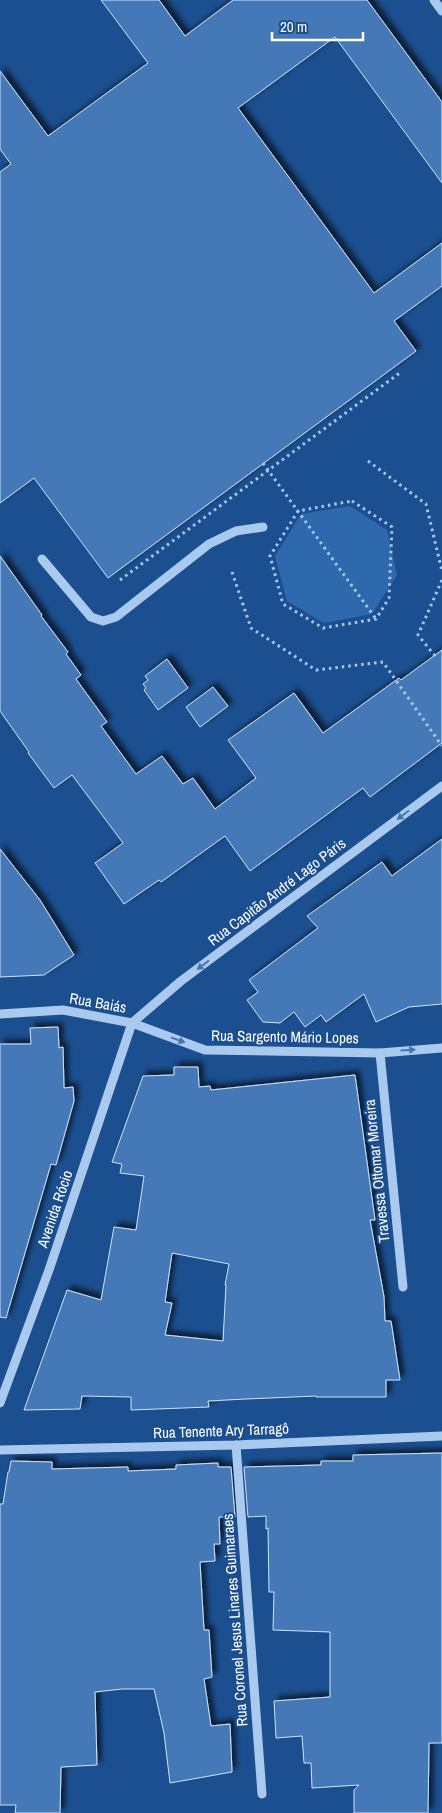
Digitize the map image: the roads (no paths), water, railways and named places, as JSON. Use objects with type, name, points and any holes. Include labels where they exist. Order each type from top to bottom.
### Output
[{"type":"street","points":[[434,0],[442,11]]},
{"type":"street","points":[[42,560],[91,617],[103,621],[116,617],[209,544],[236,531],[263,527]]},
{"type":"street","name":"Rua Capitão André Lago Páris","points":[[132,1023],[181,981],[442,786]]},
{"type":"street","name":"Rua Baiás","points":[[0,1014],[63,1010],[132,1023]]},
{"type":"street","name":"Rua Sargento Mário Lopes","points":[[132,1023],[205,1050],[380,1053],[442,1048]]},
{"type":"street","name":"Avenida Rócio","points":[[0,1403],[49,1270],[132,1023]]},
{"type":"street","name":"Travessa Ottomar Moreira","points":[[380,1053],[403,1287]]},
{"type":"street","name":"Rua Tenente Ary Tarragô","points":[[0,1450],[236,1445],[442,1436]]},
{"type":"street","name":"Rua Coronel Jesus Linares Guimaraes","points":[[236,1445],[262,1794]]}]
